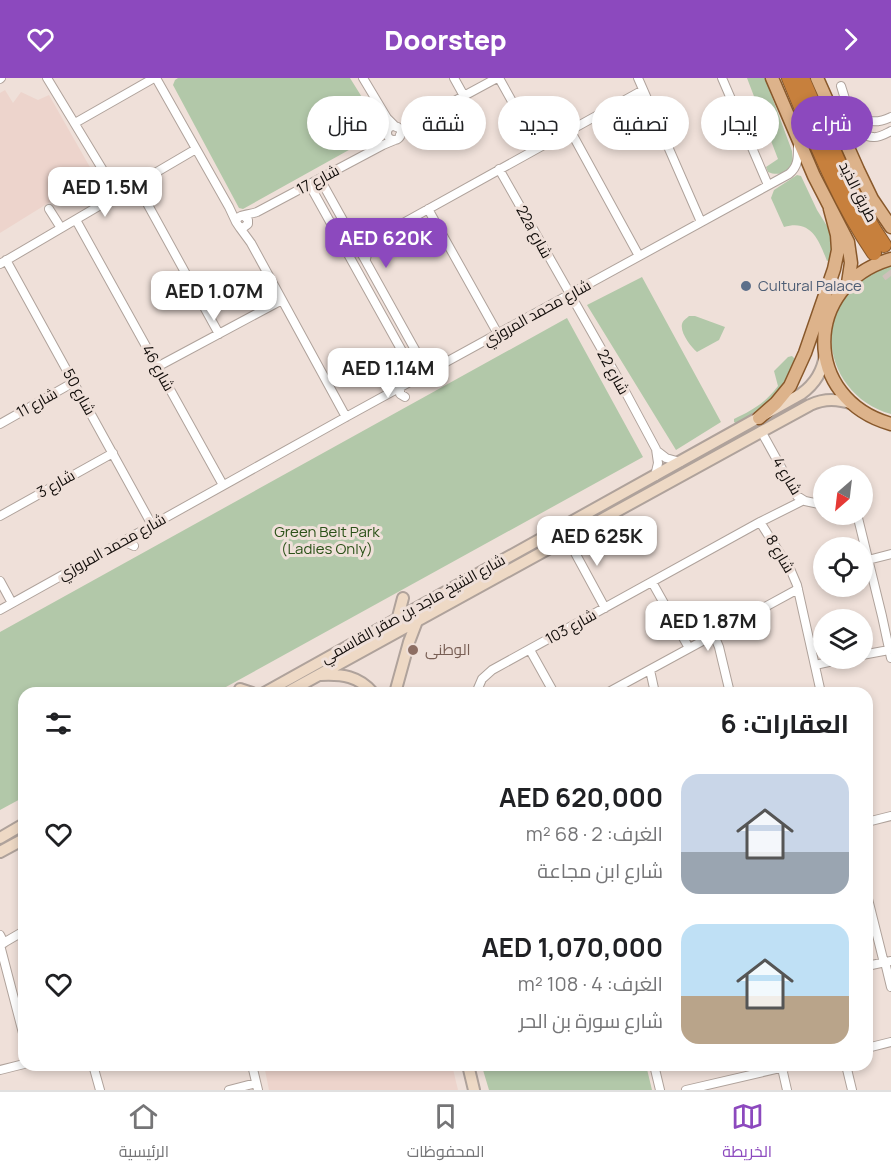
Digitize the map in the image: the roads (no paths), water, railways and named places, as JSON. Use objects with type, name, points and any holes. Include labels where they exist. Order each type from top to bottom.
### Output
[{"type":"highway","name":"طريق الذيد","points":[[789,78],[840,196],[855,225],[879,249],[802,78]]},
{"type":"main road","points":[[772,78],[791,123]]},
{"type":"main road","points":[[818,78],[875,205],[891,227]]},
{"type":"main road","points":[[803,150],[848,242],[851,263],[848,283]]},
{"type":"main road","points":[[858,170],[891,215]]},
{"type":"main road","points":[[759,418],[790,386],[805,353],[834,269],[838,250],[837,235],[830,209]]},
{"type":"main road","points":[[891,259],[862,271],[848,283],[840,292],[829,314],[825,332],[827,363],[834,381],[844,396],[872,417],[891,424]]},
{"type":"main road","name":"شارع الشيخ ماجد بن صقر القاسمي","points":[[275,687],[801,394],[813,384],[821,372],[825,351]]},
{"type":"main road","name":"شارع الشيخ ماجد بن صقر القاسمي","points":[[297,687],[817,402],[831,399],[853,404]]},
{"type":"main road","points":[[567,538],[572,532],[594,518],[595,514],[591,510]]},
{"type":"main road","points":[[398,617],[403,598]]},
{"type":"main road","points":[[397,687],[417,621]]},
{"type":"main road","points":[[318,675],[353,678],[367,687]]},
{"type":"main road","points":[[3,834],[18,827]]},
{"type":"main road","points":[[0,852],[18,842]]},
{"type":"main road","points":[[469,1071],[474,1090]]},
{"type":"street","points":[[47,78],[118,195]]},
{"type":"street","points":[[75,123],[155,78],[229,207],[242,222],[251,243],[346,417]]},
{"type":"street","points":[[363,78],[394,132]]},
{"type":"street","points":[[454,78],[464,96]]},
{"type":"street","points":[[498,78],[508,96]]},
{"type":"street","name":"شارع 17","points":[[464,96],[498,78]]},
{"type":"street","points":[[638,78],[701,222]]},
{"type":"street","points":[[722,78],[768,185]]},
{"type":"street","points":[[839,82],[851,106],[861,117],[875,122],[891,117]]},
{"type":"street","points":[[839,82],[849,111],[860,132],[873,137],[891,131]]},
{"type":"street","points":[[580,125],[643,90]]},
{"type":"street","name":"شارع 17","points":[[242,222],[379,147],[394,132],[401,129]]},
{"type":"street","points":[[580,148],[639,256]]},
{"type":"street","points":[[3,262],[196,149]]},
{"type":"street","points":[[366,259],[369,245],[378,237],[534,150]]},
{"type":"street","name":"شارع محمد المروزي","points":[[0,610],[789,174],[798,159],[798,150]]},
{"type":"street","name":"22a شارع","points":[[500,169],[570,295]]},
{"type":"street","points":[[320,179],[428,373]]},
{"type":"street","points":[[309,184],[417,378]]},
{"type":"street","points":[[137,185],[219,334]]},
{"type":"street","points":[[50,209],[61,228]]},
{"type":"street","points":[[428,209],[498,334]]},
{"type":"street","name":"شارع 46","points":[[76,220],[223,485]]},
{"type":"street","points":[[351,233],[363,238],[378,237]]},
{"type":"street","name":"شارع 50","points":[[3,262],[74,382],[152,525]]},
{"type":"street","name":"شارع 22","points":[[570,295],[656,449]]},
{"type":"street","points":[[157,367],[282,300]]},
{"type":"street","name":"شارع 11","points":[[1,420],[74,382]]},
{"type":"street","points":[[400,388],[400,394],[405,397]]},
{"type":"street","name":"شارع 4","points":[[761,431],[796,496],[802,501],[813,503]]},
{"type":"street","points":[[656,449],[666,458],[680,462]]},
{"type":"street","points":[[655,476],[658,463],[656,449]]},
{"type":"street","name":"شارع 3","points":[[0,516],[113,453]]},
{"type":"street","name":"شارع 103","points":[[478,687],[488,672],[802,501]]},
{"type":"street","name":"شارع 8","points":[[760,522],[791,571],[798,589],[813,656]]},
{"type":"street","points":[[567,538],[605,608]]},
{"type":"street","points":[[123,541],[134,546]]},
{"type":"street","points":[[873,559],[891,554]]},
{"type":"street","points":[[0,581],[12,603]]},
{"type":"street","points":[[873,581],[890,654],[873,655]]},
{"type":"street","points":[[652,582],[689,648]]},
{"type":"street","points":[[618,687],[798,589]]},
{"type":"street","points":[[714,635],[729,687]]},
{"type":"street","points":[[530,650],[551,687]]},
{"type":"street","name":"شارع 8","points":[[816,669],[820,687]]},
{"type":"street","points":[[650,670],[654,687]]},
{"type":"street","points":[[873,820],[891,816]]},
{"type":"street","points":[[873,915],[887,962],[891,987]]},
{"type":"street","points":[[0,934],[18,1012]]},
{"type":"street","points":[[2,944],[18,935]]},
{"type":"street","points":[[873,1046],[891,1042]]},
{"type":"street","points":[[0,1070],[18,1066]]},
{"type":"street","points":[[95,1071],[100,1090]]},
{"type":"street","points":[[229,1090],[257,1086],[253,1071]]},
{"type":"street","points":[[655,1071],[660,1090]]},
{"type":"street","points":[[686,1090],[722,1086],[772,1071]]},
{"type":"street","points":[[783,1071],[787,1090]]},
{"type":"street","points":[[847,1071],[852,1090]]},
{"type":"tunnel","points":[[875,255],[891,276]]},
{"type":"place","name":"Cultural Palace","points":[[746,286]]},
{"type":"place","name":"الوطنی","points":[[413,650]]},
{"type":"park label","name":"Green Belt Park (Ladies Only)","points":[[327,540]]}]
